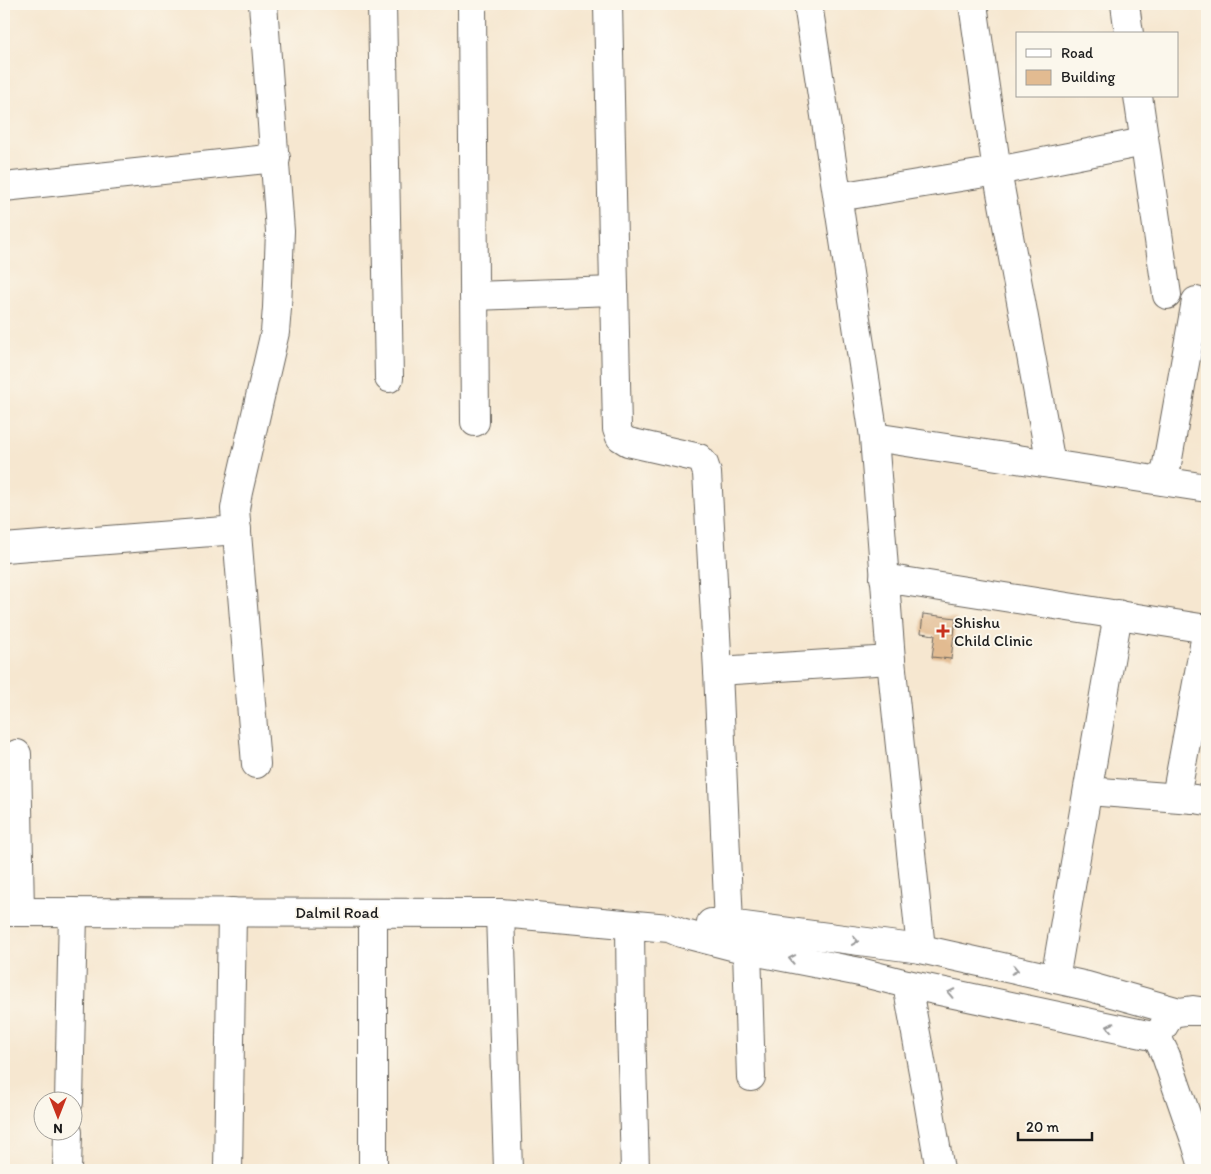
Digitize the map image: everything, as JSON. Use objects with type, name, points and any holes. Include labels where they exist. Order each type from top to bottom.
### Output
[{"type":"street","points":[[256,764],[236,509],[238,492],[275,332],[277,308],[280,231],[264,4]]},
{"type":"street","points":[[382,4],[389,378]]},
{"type":"street","points":[[472,4],[475,422]]},
{"type":"street","points":[[608,4],[617,429],[620,437],[628,442],[699,458],[704,464],[707,474],[729,924]]},
{"type":"street","points":[[808,4],[874,437],[890,660],[920,949]]},
{"type":"street","points":[[973,4],[997,171],[1051,464]]},
{"type":"street","points":[[1125,4],[1129,32]]},
{"type":"street","points":[[1138,98],[1167,294]]},
{"type":"street","points":[[838,197],[997,171],[1144,142]]},
{"type":"street","points":[[4,187],[276,158]]},
{"type":"street","points":[[474,296],[614,291]]},
{"type":"street","points":[[1164,481],[1196,302]]},
{"type":"street","points":[[874,437],[1207,488]]},
{"type":"street","points":[[4,548],[237,530]]},
{"type":"street","points":[[884,578],[1118,614],[1206,639],[1178,786],[1178,792],[1182,797],[1200,800]]},
{"type":"street","points":[[1055,979],[1118,614]]},
{"type":"street","points":[[718,671],[890,660]]},
{"type":"street","points":[[12,912],[17,754]]},
{"type":"street","points":[[1088,790],[1200,800]]},
{"type":"street","name":"Dalmil Road","points":[[12,912],[500,913],[669,928]]},
{"type":"street","points":[[69,1092],[73,912]]},
{"type":"street","points":[[228,1170],[232,912]]},
{"type":"street","points":[[373,913],[373,1170]]},
{"type":"street","points":[[500,913],[508,1170]]},
{"type":"street","points":[[669,928],[676,924],[684,923],[729,924],[920,949],[1086,986],[1179,1012],[1193,1010],[1207,1012]]},
{"type":"street","points":[[630,925],[635,1170]]},
{"type":"street","points":[[669,928],[681,933],[746,950],[860,972],[907,984],[1157,1037]]},
{"type":"street","points":[[746,950],[751,1077]]},
{"type":"street","points":[[907,984],[940,1170]]},
{"type":"street","points":[[1157,1037],[1165,1024],[1179,1012]]},
{"type":"street","points":[[1157,1037],[1166,1056],[1204,1170]]},
{"type":"street","points":[[67,1170],[68,1142]]},
{"type":"building","points":[[923,614],[956,618],[951,659],[932,657],[935,635],[921,633]]},
{"type":"place","name":"Shishu Child Clinic","points":[[943,631]]}]
